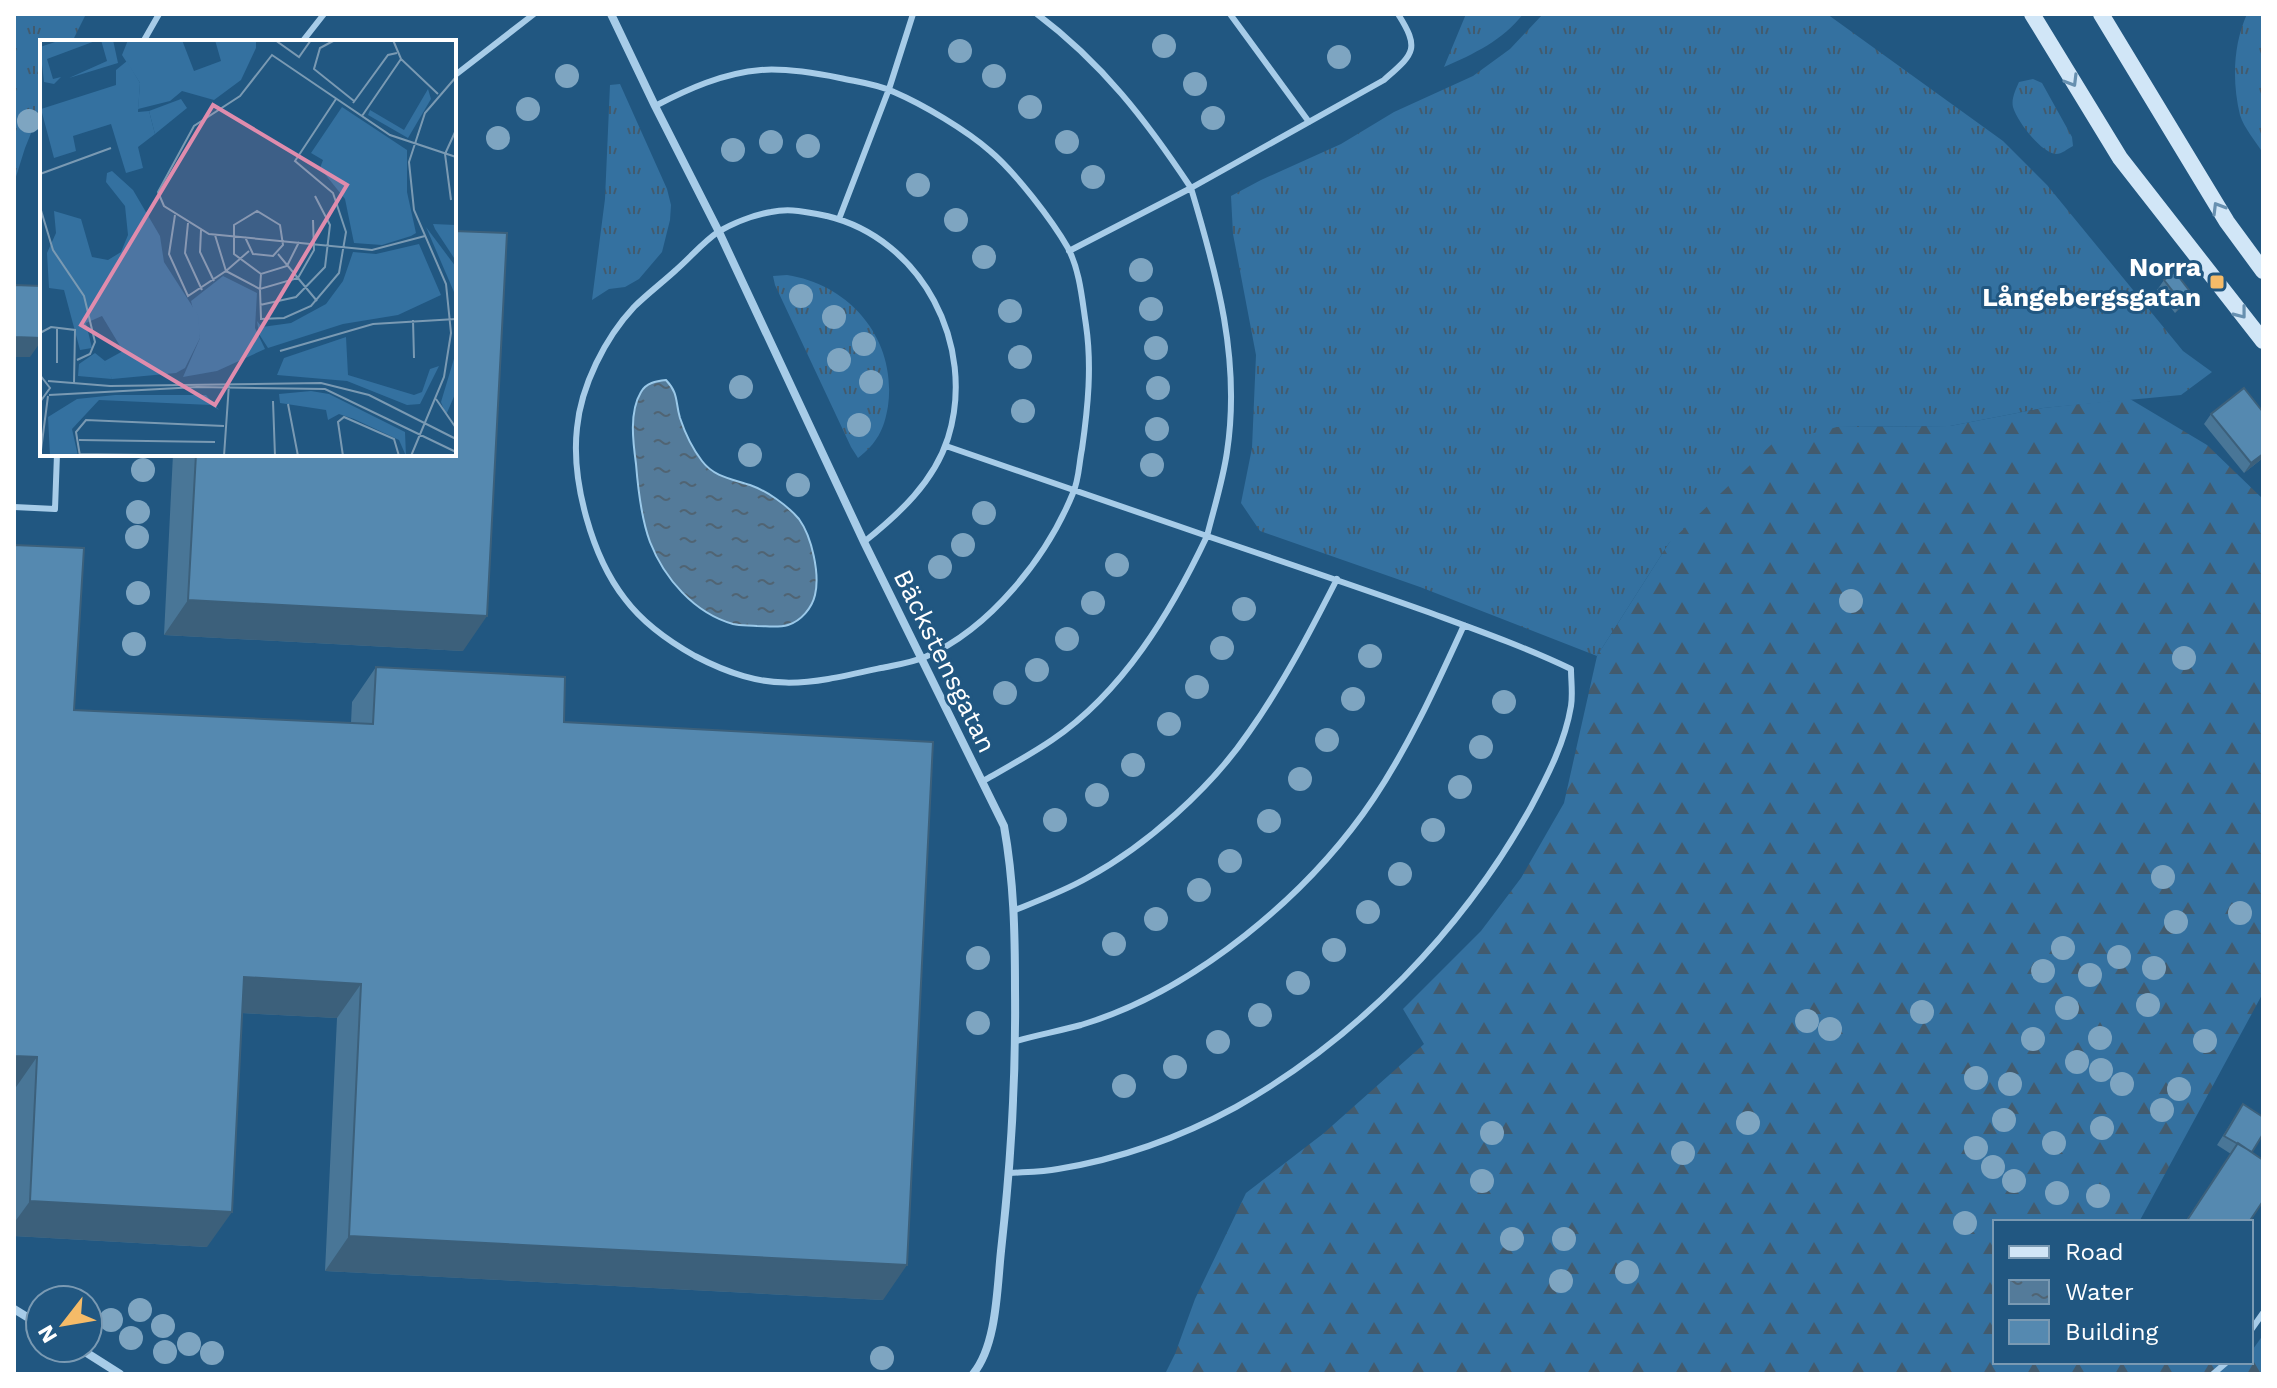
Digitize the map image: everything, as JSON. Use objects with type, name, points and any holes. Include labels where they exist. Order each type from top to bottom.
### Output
[{"type":"street","name":"Bäckstensgatan","points":[[611,14],[1004,826],[1012,868],[1015,910],[1016,1041],[1010,1173],[988,1346],[973,1374]]},
{"type":"street","points":[[2032,14],[2120,158],[2263,341]]},
{"type":"street","points":[[2101,14],[2227,222],[2263,271]]},
{"type":"lane","points":[[144,40],[159,14]]},
{"type":"lane","points":[[304,40],[324,14]]},
{"type":"lane","points":[[456,74],[534,14]]},
{"type":"lane","points":[[839,219],[889,89],[913,14]]},
{"type":"lane","points":[[983,781],[1053,740],[1101,698],[1152,635],[1188,576],[1207,536],[1227,454],[1231,413],[1224,306],[1191,188],[1117,86],[1071,40],[1037,14]]},
{"type":"lane","points":[[1230,14],[1309,122]]},
{"type":"lane","points":[[1069,251],[1191,188],[1384,80],[1405,61],[1413,47],[1410,33],[1398,14]]},
{"type":"lane","points":[[655,106],[700,83],[761,70],[816,73],[889,89],[932,111],[991,151],[1033,199],[1069,251],[1080,283],[1090,353],[1087,413],[1076,489],[1044,548],[989,615],[961,637],[921,659],[821,681],[792,684],[761,681],[726,670],[690,653],[647,623],[625,599],[607,571],[594,541],[584,505],[576,459],[577,425],[591,375],[611,335],[635,306],[719,232],[767,212],[805,211],[839,219],[871,233],[897,253],[930,291],[952,346],[952,425],[946,446],[916,495],[864,542]]},
{"type":"lane","points":[[946,446],[1337,579],[1543,655],[1571,669],[1572,704],[1559,751],[1500,859],[1445,931],[1403,977],[1335,1040],[1234,1108],[1147,1147],[1057,1170],[1010,1173]]},
{"type":"lane","points":[[14,507],[55,509],[57,456]]},
{"type":"lane","points":[[1015,910],[1090,877],[1178,813],[1248,734],[1294,661],[1337,579]]},
{"type":"lane","points":[[1016,1041],[1082,1024],[1124,1008],[1199,968],[1258,926],[1309,877],[1374,798],[1424,713],[1464,625]]},
{"type":"green space","points":[[14,14],[86,14],[73,40],[40,40],[40,111],[14,183]]},
{"type":"green space","points":[[1466,14],[1523,14],[1497,39],[1444,67]]},
{"type":"green space","points":[[1543,14],[1827,14],[2003,141],[2047,185],[2183,351],[2212,372],[2181,395],[2043,408],[1950,426],[1837,427],[1669,543],[1597,656],[1420,587],[1260,531],[1241,503],[1252,448],[1256,355],[1233,234],[1231,196],[1341,144],[1394,112],[1473,76],[1510,49]]},
{"type":"green space","points":[[2247,14],[2263,14],[2263,153],[2247,130],[2237,102],[2235,64]]},
{"type":"green space","points":[[2033,79],[2042,83],[2072,137],[2073,146],[2060,153],[2050,152],[2037,142],[2015,113],[2013,97],[2019,82]]},
{"type":"green space","points":[[620,84],[667,189],[671,205],[670,220],[662,252],[639,279],[625,287],[609,289],[592,300],[605,199],[610,85]]},
{"type":"green space","points":[[787,275],[810,281],[850,304],[877,339],[889,382],[888,406],[879,435],[858,458],[775,285],[773,276]]},
{"type":"green space","points":[[2130,399],[2207,445],[2263,499],[2263,993],[2140,1220],[1993,1220],[1993,1364],[2253,1364],[2253,1349],[2263,1335],[2263,1374],[1165,1374],[1195,1299],[1246,1193],[1324,1133],[1424,1044],[1403,1009],[1481,931],[1521,878],[1564,803],[1597,656],[1669,543],[1772,444],[1837,427],[1950,426],[2043,408]]},
{"type":"water","points":[[666,380],[675,394],[687,435],[707,466],[718,474],[770,495],[794,514],[804,527],[814,556],[816,586],[809,609],[793,623],[776,627],[733,624],[719,619],[693,603],[682,592],[656,555],[640,503],[633,418],[643,389]]},
{"type":"building","points":[[456,231],[507,233],[487,616],[188,600],[196,456],[456,456]]},
{"type":"building","points":[[2175,272],[2192,294],[2182,303],[2164,280]]},
{"type":"building","points":[[14,285],[40,286],[40,338],[14,337]]},
{"type":"building","points":[[2244,388],[2263,412],[2263,454],[2251,463],[2211,414]]},
{"type":"building","points":[[14,545],[84,548],[74,710],[373,724],[376,667],[565,677],[564,722],[933,742],[907,1265],[349,1236],[361,984],[244,977],[232,1212],[30,1201],[37,1057],[14,1056]]},
{"type":"building","points":[[2243,1104],[2263,1117],[2263,1134],[2252,1152],[2224,1136]]},
{"type":"building","points":[[2238,1143],[2263,1160],[2263,1201],[2250,1220],[2187,1220]]},
{"type":"place","name":"Norra Långebergsgatan","points":[[2217,282]]}]
